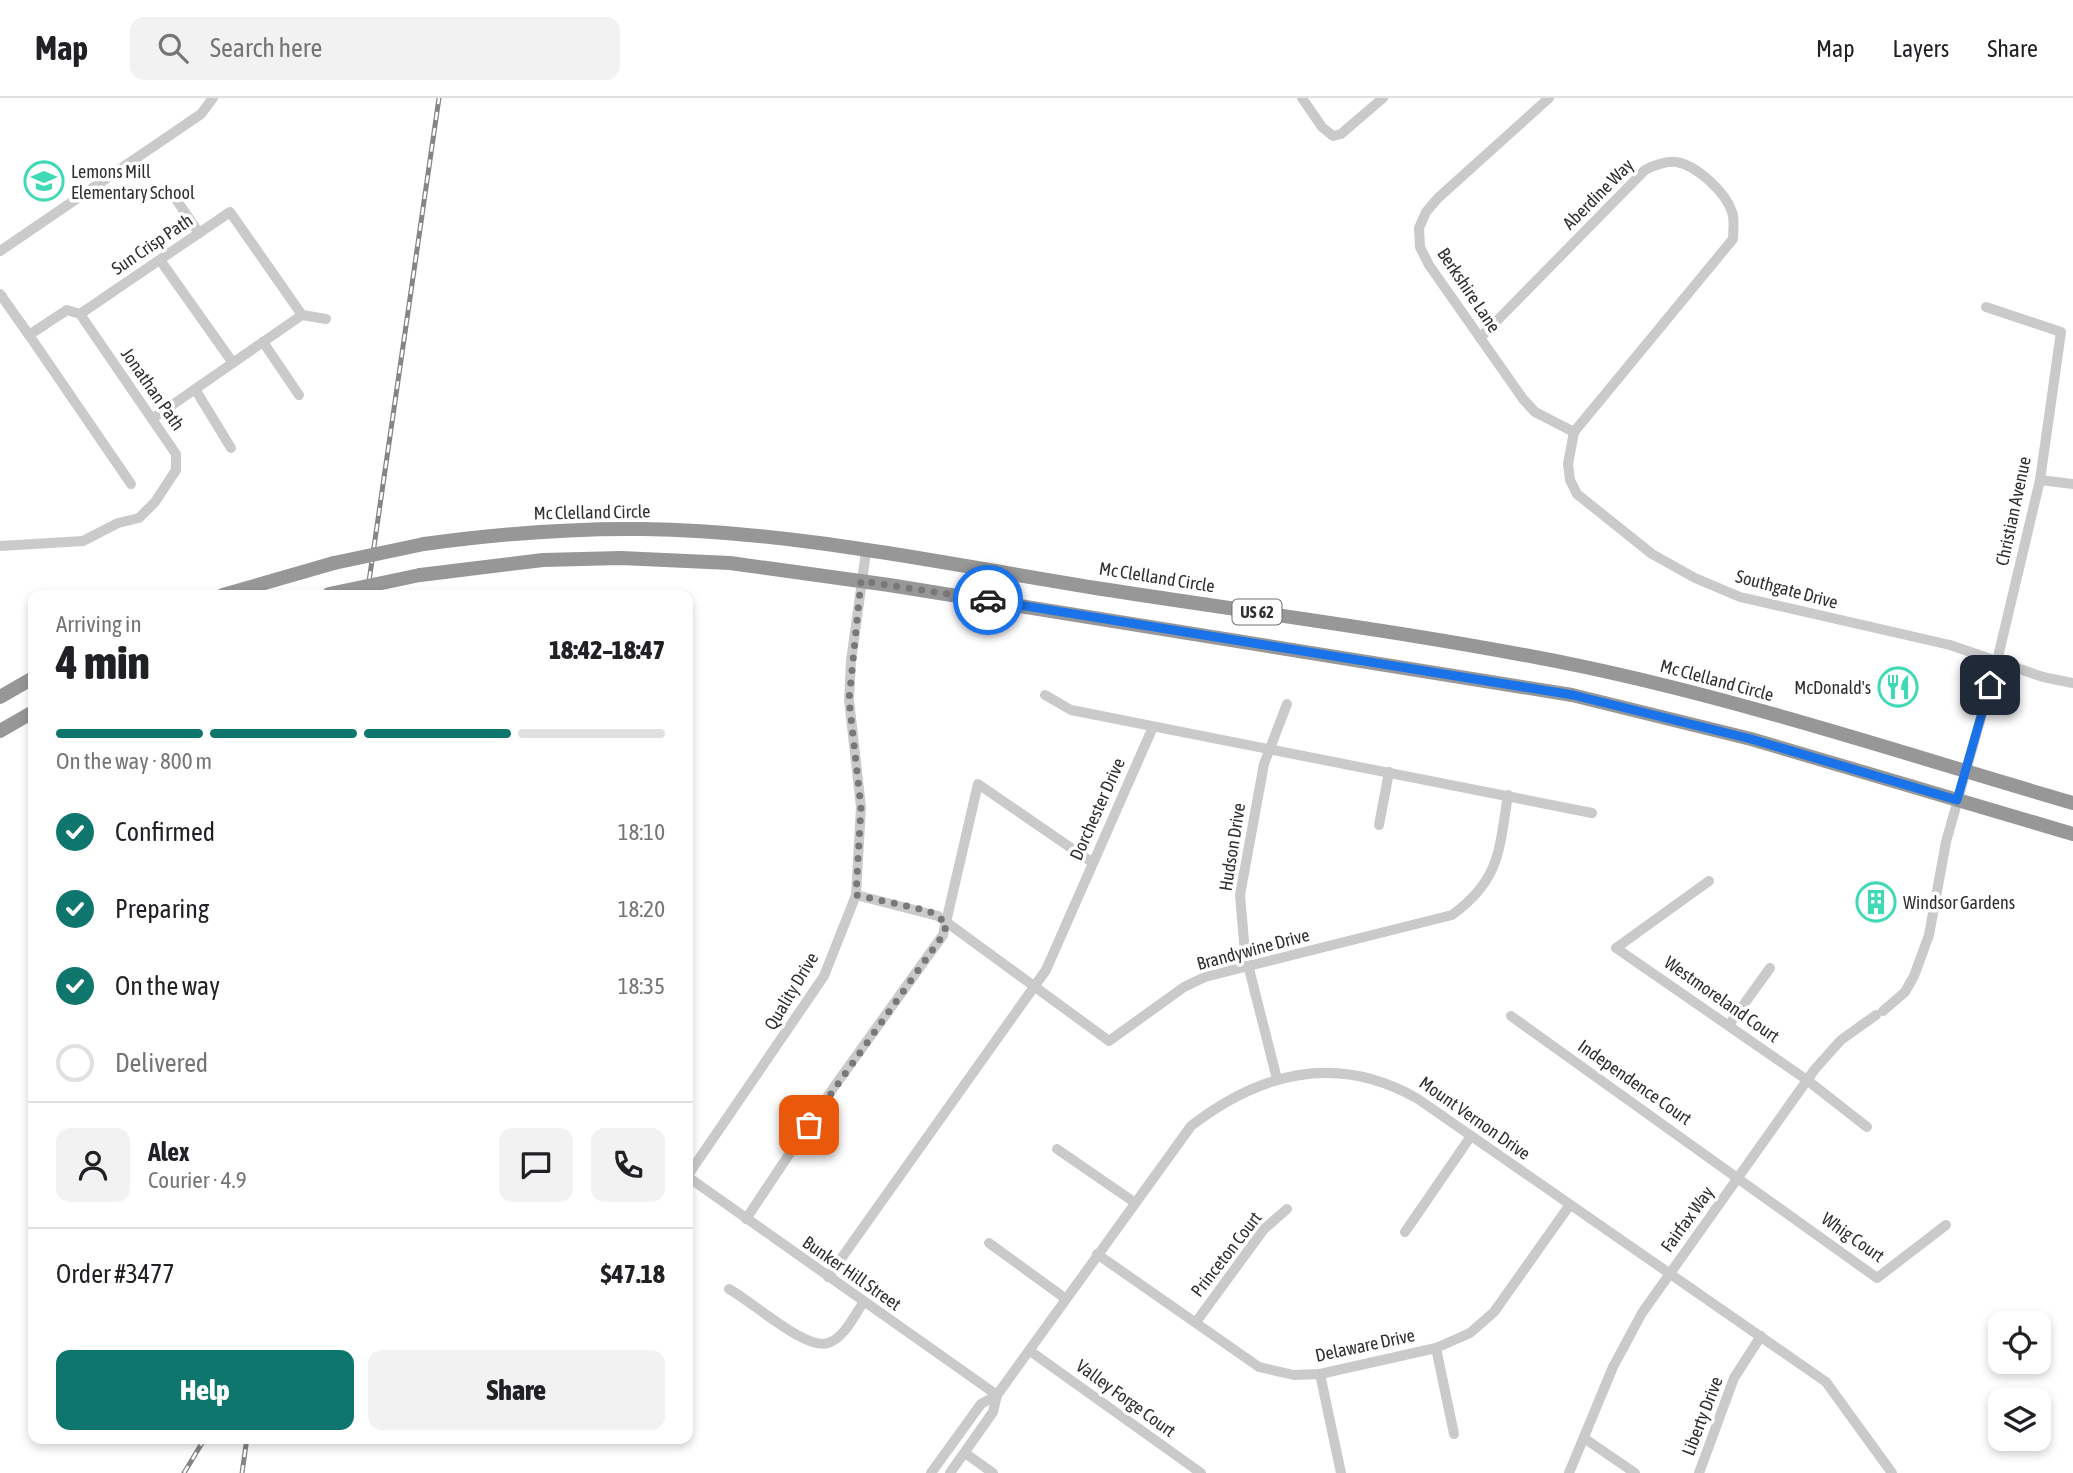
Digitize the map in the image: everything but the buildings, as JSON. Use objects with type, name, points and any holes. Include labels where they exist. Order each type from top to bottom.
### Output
[{"type":"highway","name":"Mc Clelland Circle","points":[[240,590],[334,563],[424,544],[552,531],[643,529],[770,538],[1560,662],[1715,698],[2073,803]]},
{"type":"highway","name":"US 62","points":[[350,590],[420,575],[543,560],[621,558],[730,563],[861,581],[1573,695],[1740,736],[2073,834]]},
{"type":"highway","points":[[0,697],[28,681]]},
{"type":"highway","points":[[0,731],[28,715]]},
{"type":"street","points":[[0,251],[201,114],[213,98]]},
{"type":"street","points":[[1302,98],[1322,127],[1333,136],[1341,134],[1383,98]]},
{"type":"street","name":"Berkshire Lane","points":[[1549,98],[1438,198],[1426,212],[1419,228],[1424,256],[1529,406],[1574,432]]},
{"type":"street","name":"Aberdine Way","points":[[1480,338],[1645,170],[1660,163],[1676,162],[1690,166],[1711,184],[1733,214],[1733,239],[1574,432]]},
{"type":"street","points":[[173,195],[199,233]]},
{"type":"street","name":"Sun Crisp Path","points":[[29,335],[67,310],[80,314],[230,212],[302,315]]},
{"type":"street","points":[[160,260],[233,363]]},
{"type":"street","points":[[0,294],[131,484]]},
{"type":"street","name":"Christian Avenue","points":[[1957,800],[1997,661],[2040,480],[2061,331],[1986,307]]},
{"type":"street","name":"Jonathan Path","points":[[0,546],[83,541],[118,523],[139,518],[155,502],[176,470],[176,454],[80,314]]},
{"type":"street","points":[[152,419],[302,315],[326,318]]},
{"type":"street","points":[[263,342],[299,395]]},
{"type":"street","points":[[195,390],[231,448]]},
{"type":"street","name":"Southgate Drive","points":[[1574,432],[1568,464],[1570,480],[1577,494],[1653,554],[1695,578],[1740,597],[1950,645],[2073,683]]},
{"type":"street","points":[[2040,480],[2073,484]]},
{"type":"street","name":"Quality Drive","points":[[693,1169],[824,976],[856,895],[861,807],[849,700],[866,552]]},
{"type":"street","points":[[1045,695],[1071,710],[1591,813]]},
{"type":"street","name":"Hudson Drive","points":[[1277,1079],[1248,967],[1240,895],[1264,764],[1287,704]]},
{"type":"street","name":"Dorchester Drive","points":[[828,1277],[1046,970],[1153,727]]},
{"type":"street","points":[[1379,825],[1389,772]]},
{"type":"street","points":[[746,1219],[834,1087],[943,935],[978,784],[1093,863]]},
{"type":"street","name":"Brandywine Drive","points":[[856,895],[929,911],[1109,1041],[1184,987],[1205,977],[1452,915],[1476,897],[1492,874],[1500,847],[1508,795]]},
{"type":"street","name":"Fairfax Way","points":[[1569,1473],[1613,1367],[1668,1275],[1807,1080],[1842,1040],[1905,992],[1929,935],[1957,800]]},
{"type":"street","name":"Westmoreland Court","points":[[1709,881],[1616,948],[1807,1080],[1867,1127]]},
{"type":"street","points":[[1729,1025],[1770,968]]},
{"type":"street","name":"Independence Court","points":[[1511,1016],[1739,1177]]},
{"type":"street","name":"Mount Vernon Drive","points":[[950,1473],[993,1412],[997,1395],[1191,1126],[1230,1098],[1277,1079],[1310,1073],[1362,1075],[1397,1087],[1471,1136],[1826,1382],[1892,1473]]},
{"type":"street","points":[[1405,1232],[1471,1136]]},
{"type":"street","points":[[1057,1149],[1134,1202]]},
{"type":"street","name":"Whig Court","points":[[1739,1177],[1877,1278],[1946,1225]]},
{"type":"street","name":"Bunker Hill Street","points":[[693,1180],[863,1303],[997,1395]]},
{"type":"street","name":"Delaware Drive","points":[[1097,1254],[1259,1367],[1294,1376],[1320,1374],[1436,1348],[1470,1333],[1494,1312],[1569,1206]]},
{"type":"street","name":"Princeton Court","points":[[1196,1322],[1264,1229],[1287,1209]]},
{"type":"street","points":[[989,1243],[1066,1299]]},
{"type":"street","points":[[729,1289],[745,1297],[799,1336],[817,1344],[829,1343],[843,1332],[863,1303]]},
{"type":"street","name":"Liberty Drive","points":[[1699,1473],[1734,1378],[1761,1336]]},
{"type":"street","points":[[1436,1348],[1454,1434]]},
{"type":"street","name":"Valley Forge Court","points":[[1030,1351],[1201,1473]]},
{"type":"street","points":[[1320,1374],[1341,1473]]},
{"type":"street","name":"Mount Vernon Drive","points":[[931,1473],[981,1404],[997,1395]]},
{"type":"street","points":[[1584,1438],[1635,1473]]},
{"type":"street","points":[[965,1453],[993,1473]]},
{"type":"railway","points":[[368,590],[439,98]]},
{"type":"railway","points":[[184,1473],[201,1444]]},
{"type":"railway","points":[[242,1473],[246,1444]]},
{"type":"way so far","points":[[809,1125],[943,935],[947,923],[929,911],[856,895],[861,807],[849,700],[861,581],[988,600]]},
{"type":"place","name":"Lemons Mill Elementary School","points":[[44,181]]},
{"type":"place","name":"McDonald's","points":[[1898,687]]},
{"type":"place","name":"Windsor Gardens","points":[[1876,902]]},
{"type":"route","points":[[988,600],[1573,695],[1751,739],[1957,800],[1990,685]]}]
